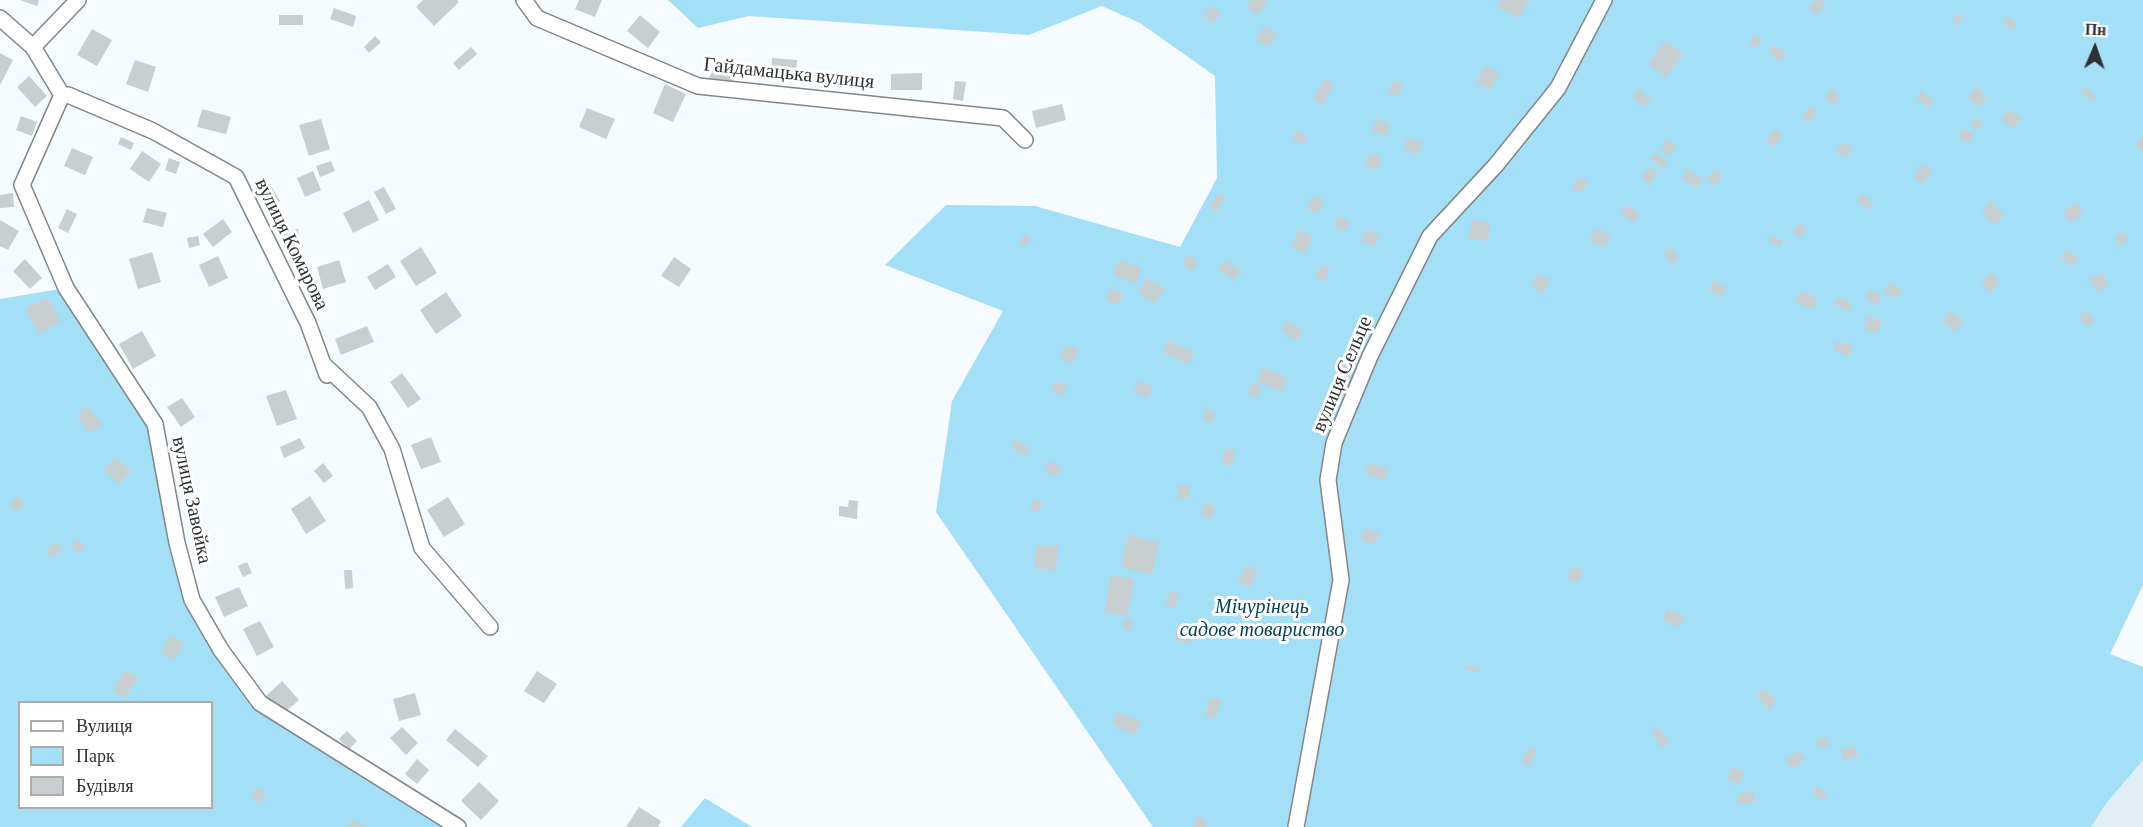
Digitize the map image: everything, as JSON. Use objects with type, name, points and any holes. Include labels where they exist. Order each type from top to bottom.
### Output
[{"type":"street","points":[[33,46],[78,0]]},
{"type":"street","name":"Гайдамацька вулиця","points":[[524,0],[537,18],[698,87],[1003,118],[1025,141]]},
{"type":"street","name":"вулиця Сельце","points":[[1296,827],[1341,580],[1328,480],[1334,443],[1370,356],[1430,236],[1496,165],[1558,88],[1604,0]]},
{"type":"street","points":[[0,18],[33,46],[62,95]]},
{"type":"street","name":"вулиця Комарова","points":[[62,95],[68,95],[153,131],[236,177],[308,323],[325,369],[369,407],[392,449],[422,548],[490,627]]},
{"type":"street","name":"вулиця Завойка","points":[[62,95],[22,185],[66,288],[155,424],[177,543],[192,600],[222,650],[260,703],[458,827]]},
{"type":"shaded area","points":[[2143,760],[2143,827],[2091,827],[2105,805]]},
{"type":"green space","name":"Мічурінець садове товариство","points":[[668,0],[2143,0],[2143,585],[2110,654],[2143,667],[2143,760],[2105,805],[2091,827],[1153,827],[936,512],[952,401],[1003,311],[885,265],[946,205],[1035,206],[1180,247],[1217,178],[1215,76],[1140,23],[1102,6],[1029,35],[749,16],[698,28]]},
{"type":"green space","points":[[66,288],[155,424],[192,600],[260,703],[458,827],[0,827],[0,299]]},
{"type":"green space","points":[[705,798],[752,827],[681,827]]},
{"type":"building","points":[[20,0],[39,0],[37,6]]},
{"type":"building","points":[[423,0],[457,0],[459,2],[434,26],[416,7]]},
{"type":"building","points":[[579,0],[602,0],[595,17],[575,9]]},
{"type":"building","points":[[1251,0],[1267,2],[1257,15],[1246,6]]},
{"type":"building","points":[[1501,0],[1529,0],[1519,18],[1497,7]]},
{"type":"building","points":[[1816,0],[1822,0],[1826,4],[1816,15],[1808,7]]},
{"type":"building","points":[[1210,6],[1221,12],[1214,23],[1204,17]]},
{"type":"building","points":[[334,8],[356,16],[353,27],[330,19]]},
{"type":"building","points":[[1957,13],[1963,17],[1957,25],[1951,21]]},
{"type":"building","points":[[279,15],[303,15],[303,25],[279,25]]},
{"type":"building","points":[[640,15],[660,32],[648,48],[627,31]]},
{"type":"building","points":[[2008,16],[2018,24],[2012,31],[2002,22]]},
{"type":"building","points":[[1264,26],[1277,34],[1268,47],[1256,39]]},
{"type":"building","points":[[92,29],[112,40],[97,66],[77,55]]},
{"type":"building","points":[[1754,35],[1762,40],[1756,48],[1749,44]]},
{"type":"building","points":[[375,36],[381,42],[369,53],[364,47]]},
{"type":"building","points":[[1665,41],[1683,54],[1666,77],[1648,64]]},
{"type":"building","points":[[1773,45],[1786,53],[1781,62],[1768,53]]},
{"type":"building","points":[[471,47],[477,54],[459,70],[453,63]]},
{"type":"building","points":[[0,53],[13,60],[0,85]]},
{"type":"building","points":[[772,58],[797,60],[796,76],[771,74]]},
{"type":"building","points":[[135,60],[156,67],[148,92],[126,84]]},
{"type":"building","points":[[716,60],[739,67],[732,87],[709,79]]},
{"type":"building","points":[[1485,66],[1499,74],[1490,90],[1476,82]]},
{"type":"building","points":[[922,73],[922,90],[891,90],[891,74]]},
{"type":"building","points":[[29,76],[47,96],[35,107],[17,87]]},
{"type":"building","points":[[1325,79],[1334,84],[1322,105],[1313,99]]},
{"type":"building","points":[[955,81],[966,82],[963,101],[953,99]]},
{"type":"building","points":[[1393,81],[1403,84],[1398,97],[1389,94]]},
{"type":"building","points":[[665,84],[686,94],[673,122],[653,113]]},
{"type":"building","points":[[1976,87],[1987,97],[1979,107],[1968,97]]},
{"type":"building","points":[[2084,87],[2096,97],[2092,102],[2080,91]]},
{"type":"building","points":[[1832,89],[1841,97],[1834,105],[1825,97]]},
{"type":"building","points":[[1639,90],[1651,98],[1645,106],[1633,98]]},
{"type":"building","points":[[1921,91],[1934,101],[1929,107],[1916,98]]},
{"type":"building","points":[[1062,104],[1066,120],[1036,128],[1032,111]]},
{"type":"building","points":[[1809,106],[1817,111],[1810,123],[1802,118]]},
{"type":"building","points":[[587,108],[615,119],[606,139],[579,127]]},
{"type":"building","points":[[202,109],[231,117],[226,134],[197,127]]},
{"type":"building","points":[[2009,109],[2021,118],[2013,129],[2001,119]]},
{"type":"building","points":[[21,116],[37,122],[32,136],[16,130]]},
{"type":"building","points":[[1975,117],[1983,125],[1977,131],[1970,124]]},
{"type":"building","points":[[321,119],[330,149],[309,156],[299,125]]},
{"type":"building","points":[[1376,119],[1390,124],[1386,136],[1372,131]]},
{"type":"building","points":[[1963,128],[1974,134],[1969,143],[1958,137]]},
{"type":"building","points":[[1774,129],[1782,135],[1775,147],[1766,141]]},
{"type":"building","points":[[1297,130],[1307,137],[1302,145],[1292,139]]},
{"type":"building","points":[[2143,136],[2143,152],[2135,145]]},
{"type":"building","points":[[121,137],[134,143],[131,150],[118,144]]},
{"type":"building","points":[[1407,138],[1422,142],[1419,154],[1404,151]]},
{"type":"building","points":[[1668,139],[1676,146],[1669,156],[1660,150]]},
{"type":"building","points":[[1842,141],[1852,148],[1846,158],[1836,151]]},
{"type":"building","points":[[72,148],[93,157],[85,175],[64,166]]},
{"type":"building","points":[[142,151],[161,164],[149,182],[130,169]]},
{"type":"building","points":[[1655,153],[1668,163],[1664,169],[1650,159]]},
{"type":"building","points":[[1368,154],[1380,157],[1378,170],[1366,167]]},
{"type":"building","points":[[169,158],[180,162],[176,174],[165,170]]},
{"type":"building","points":[[331,161],[335,171],[320,177],[316,166]]},
{"type":"building","points":[[1923,164],[1932,170],[1923,184],[1914,177]]},
{"type":"building","points":[[1651,167],[1659,173],[1649,184],[1641,178]]},
{"type":"building","points":[[1688,169],[1703,178],[1697,188],[1682,179]]},
{"type":"building","points":[[1716,169],[1723,176],[1714,186],[1707,179]]},
{"type":"building","points":[[313,171],[321,190],[305,197],[297,178]]},
{"type":"building","points":[[1578,177],[1588,181],[1582,193],[1572,189]]},
{"type":"building","points":[[271,186],[280,201],[267,209],[258,193]]},
{"type":"building","points":[[384,187],[396,209],[386,214],[374,192]]},
{"type":"building","points":[[13,193],[14,207],[0,208],[0,195]]},
{"type":"building","points":[[1219,193],[1226,198],[1216,212],[1209,207]]},
{"type":"building","points":[[1861,194],[1874,203],[1870,210],[1856,201]]},
{"type":"building","points":[[1315,195],[1324,201],[1316,214],[1307,208]]},
{"type":"building","points":[[369,200],[379,220],[353,233],[343,213]]},
{"type":"building","points":[[1990,202],[2004,214],[1995,225],[1981,213]]},
{"type":"building","points":[[2076,203],[2083,214],[2069,222],[2063,211]]},
{"type":"building","points":[[1627,205],[1640,214],[1634,223],[1620,214]]},
{"type":"building","points":[[147,208],[167,213],[163,227],[143,222]]},
{"type":"building","points":[[67,209],[77,214],[68,233],[58,228]]},
{"type":"building","points":[[1340,216],[1350,223],[1343,233],[1333,225]]},
{"type":"building","points":[[223,219],[232,232],[213,247],[203,234]]},
{"type":"building","points":[[0,220],[19,231],[8,250],[0,246]]},
{"type":"building","points":[[1472,220],[1490,222],[1488,241],[1469,239]]},
{"type":"building","points":[[1800,223],[1807,229],[1800,237],[1793,232]]},
{"type":"building","points":[[1596,228],[1611,236],[1604,248],[1589,240]]},
{"type":"building","points":[[298,229],[299,236],[284,238],[283,231]]},
{"type":"building","points":[[1367,229],[1380,236],[1374,247],[1361,240]]},
{"type":"building","points":[[1298,230],[1312,235],[1306,253],[1292,248]]},
{"type":"building","points":[[2124,232],[2129,239],[2120,245],[2115,238]]},
{"type":"building","points":[[1024,234],[1031,238],[1025,247],[1019,243]]},
{"type":"building","points":[[1772,235],[1783,241],[1780,247],[1769,241]]},
{"type":"building","points":[[198,236],[200,245],[189,248],[187,238]]},
{"type":"building","points":[[421,247],[437,273],[416,286],[400,261]]},
{"type":"building","points":[[1668,248],[1679,257],[1674,264],[1663,255]]},
{"type":"building","points":[[2065,249],[2078,258],[2072,266],[2060,257]]},
{"type":"building","points":[[152,252],[161,282],[138,289],[129,259]]},
{"type":"building","points":[[1191,254],[1198,265],[1189,271],[1182,260]]},
{"type":"building","points":[[218,256],[228,278],[209,287],[199,265]]},
{"type":"building","points":[[674,257],[691,269],[679,287],[661,276]]},
{"type":"building","points":[[25,259],[42,278],[30,289],[13,271]]},
{"type":"building","points":[[339,260],[346,282],[323,289],[317,267]]},
{"type":"building","points":[[1119,260],[1142,268],[1136,283],[1113,275]]},
{"type":"building","points":[[1225,260],[1241,271],[1234,280],[1218,269]]},
{"type":"building","points":[[388,264],[396,277],[375,290],[367,277]]},
{"type":"building","points":[[1321,265],[1330,269],[1325,281],[1315,276]]},
{"type":"building","points":[[2102,272],[2109,285],[2096,292],[2089,280]]},
{"type":"building","points":[[1991,273],[2000,282],[1990,292],[1981,283]]},
{"type":"building","points":[[1537,274],[1550,279],[1544,292],[1532,287]]},
{"type":"building","points":[[1146,278],[1164,288],[1156,303],[1138,294]]},
{"type":"building","points":[[1714,280],[1726,288],[1720,297],[1708,289]]},
{"type":"building","points":[[1890,282],[1902,291],[1896,299],[1884,291]]},
{"type":"building","points":[[1110,289],[1123,293],[1119,305],[1106,300]]},
{"type":"building","points":[[1801,290],[1818,299],[1812,310],[1795,301]]},
{"type":"building","points":[[1870,290],[1882,296],[1877,305],[1865,299]]},
{"type":"building","points":[[446,292],[462,316],[436,334],[420,310]]},
{"type":"building","points":[[47,297],[61,321],[39,334],[25,309]]},
{"type":"building","points":[[1838,297],[1852,304],[1848,311],[1834,304]]},
{"type":"building","points":[[1949,311],[1963,321],[1956,332],[1942,322]]},
{"type":"building","points":[[2086,311],[2095,320],[2088,327],[2078,318]]},
{"type":"building","points":[[1869,316],[1882,321],[1877,334],[1864,328]]},
{"type":"building","points":[[1287,321],[1303,330],[1297,340],[1281,332]]},
{"type":"building","points":[[367,326],[374,342],[341,355],[335,339]]},
{"type":"building","points":[[142,331],[156,356],[133,369],[119,344]]},
{"type":"building","points":[[1168,341],[1194,352],[1188,364],[1163,353]]},
{"type":"building","points":[[1836,341],[1853,346],[1850,356],[1833,351]]},
{"type":"building","points":[[1065,345],[1078,349],[1074,363],[1060,359]]},
{"type":"building","points":[[1342,363],[1355,371],[1348,381],[1335,373]]},
{"type":"building","points":[[1263,367],[1288,379],[1281,392],[1257,381]]},
{"type":"building","points":[[402,373],[421,399],[408,408],[390,382]]},
{"type":"building","points":[[1055,381],[1067,386],[1063,395],[1051,390]]},
{"type":"building","points":[[1138,381],[1153,387],[1147,398],[1133,392]]},
{"type":"building","points":[[1253,383],[1262,387],[1257,398],[1248,394]]},
{"type":"building","points":[[286,390],[297,419],[277,426],[266,396]]},
{"type":"building","points":[[182,398],[195,417],[181,427],[167,407]]},
{"type":"building","points":[[88,406],[102,424],[89,433],[76,415]]},
{"type":"building","points":[[1207,409],[1216,414],[1210,423],[1202,418]]},
{"type":"building","points":[[431,437],[441,462],[421,469],[411,445]]},
{"type":"building","points":[[300,438],[305,448],[284,458],[280,447]]},
{"type":"building","points":[[1016,440],[1030,448],[1025,456],[1011,448]]},
{"type":"building","points":[[1225,449],[1235,451],[1232,466],[1222,463]]},
{"type":"building","points":[[116,457],[131,472],[118,484],[104,468]]},
{"type":"building","points":[[1050,461],[1062,468],[1056,477],[1044,470]]},
{"type":"building","points":[[1369,462],[1388,469],[1383,481],[1365,473]]},
{"type":"building","points":[[323,463],[333,476],[324,483],[314,471]]},
{"type":"building","points":[[1189,485],[1190,497],[1178,498],[1178,486]]},
{"type":"building","points":[[18,496],[25,503],[16,512],[9,505]]},
{"type":"building","points":[[310,496],[326,521],[306,534],[291,509]]},
{"type":"building","points":[[448,497],[465,524],[444,537],[427,510]]},
{"type":"building","points":[[1035,499],[1043,504],[1037,513],[1029,509]]},
{"type":"building","points":[[849,500],[858,501],[857,519],[839,516],[839,506],[848,507]]},
{"type":"building","points":[[1204,503],[1216,507],[1212,519],[1200,515]]},
{"type":"building","points":[[1365,528],[1379,532],[1375,545],[1361,540]]},
{"type":"building","points":[[1128,535],[1159,543],[1152,574],[1121,567]]},
{"type":"building","points":[[78,540],[85,547],[79,553],[71,547]]},
{"type":"building","points":[[56,541],[63,548],[52,559],[45,552]]},
{"type":"building","points":[[1036,545],[1058,546],[1056,570],[1034,568]]},
{"type":"building","points":[[247,562],[252,573],[243,577],[238,566]]},
{"type":"building","points":[[1246,565],[1258,571],[1250,588],[1238,582]]},
{"type":"building","points":[[1577,566],[1584,576],[1572,584],[1566,573]]},
{"type":"building","points":[[344,570],[352,570],[353,588],[345,589]]},
{"type":"building","points":[[1111,575],[1134,579],[1127,616],[1105,613]]},
{"type":"building","points":[[239,587],[248,606],[224,617],[215,597]]},
{"type":"building","points":[[1170,591],[1180,595],[1174,608],[1165,605]]},
{"type":"building","points":[[1232,601],[1244,605],[1241,613],[1230,610]]},
{"type":"building","points":[[1667,609],[1685,617],[1680,627],[1663,620]]},
{"type":"building","points":[[1126,618],[1134,623],[1130,631],[1122,626]]},
{"type":"building","points":[[260,621],[274,647],[257,656],[243,629]]},
{"type":"building","points":[[1178,624],[1194,627],[1191,643],[1175,640]]},
{"type":"building","points":[[171,635],[184,643],[174,660],[161,653]]},
{"type":"building","points":[[1466,665],[1481,669],[1480,673],[1465,670]]},
{"type":"building","points":[[125,670],[138,678],[125,698],[113,690]]},
{"type":"building","points":[[537,671],[557,684],[544,703],[524,691]]},
{"type":"building","points":[[282,681],[299,700],[283,714],[266,696]]},
{"type":"building","points":[[1763,688],[1777,701],[1769,709],[1756,696]]},
{"type":"building","points":[[415,693],[421,715],[399,721],[393,699]]},
{"type":"building","points":[[1210,697],[1221,700],[1216,719],[1205,716]]},
{"type":"building","points":[[1118,712],[1141,722],[1135,735],[1112,724]]},
{"type":"building","points":[[402,727],[418,743],[406,755],[390,738]]},
{"type":"building","points":[[1659,728],[1669,742],[1662,748],[1652,734]]},
{"type":"building","points":[[455,729],[488,756],[478,767],[446,740]]},
{"type":"building","points":[[347,731],[357,741],[349,749],[339,739]]},
{"type":"building","points":[[1817,737],[1829,738],[1828,747],[1816,746]]},
{"type":"building","points":[[1855,746],[1858,756],[1843,760],[1840,750]]},
{"type":"building","points":[[1528,747],[1536,750],[1530,766],[1522,763]]},
{"type":"building","points":[[1798,751],[1805,760],[1792,769],[1785,760]]},
{"type":"building","points":[[417,759],[429,770],[417,784],[405,774]]},
{"type":"building","points":[[1731,767],[1744,771],[1740,784],[1727,780]]},
{"type":"building","points":[[479,782],[499,801],[481,820],[461,801]]},
{"type":"building","points":[[1817,786],[1827,794],[1822,801],[1812,793]]},
{"type":"building","points":[[258,787],[266,792],[260,803],[251,798]]},
{"type":"building","points":[[1753,791],[1755,802],[1738,804],[1737,794]]},
{"type":"building","points":[[639,807],[661,821],[658,827],[626,827]]},
{"type":"building","points":[[1197,816],[1207,820],[1205,827],[1193,827]]},
{"type":"building","points":[[351,820],[367,827],[348,827]]}]
